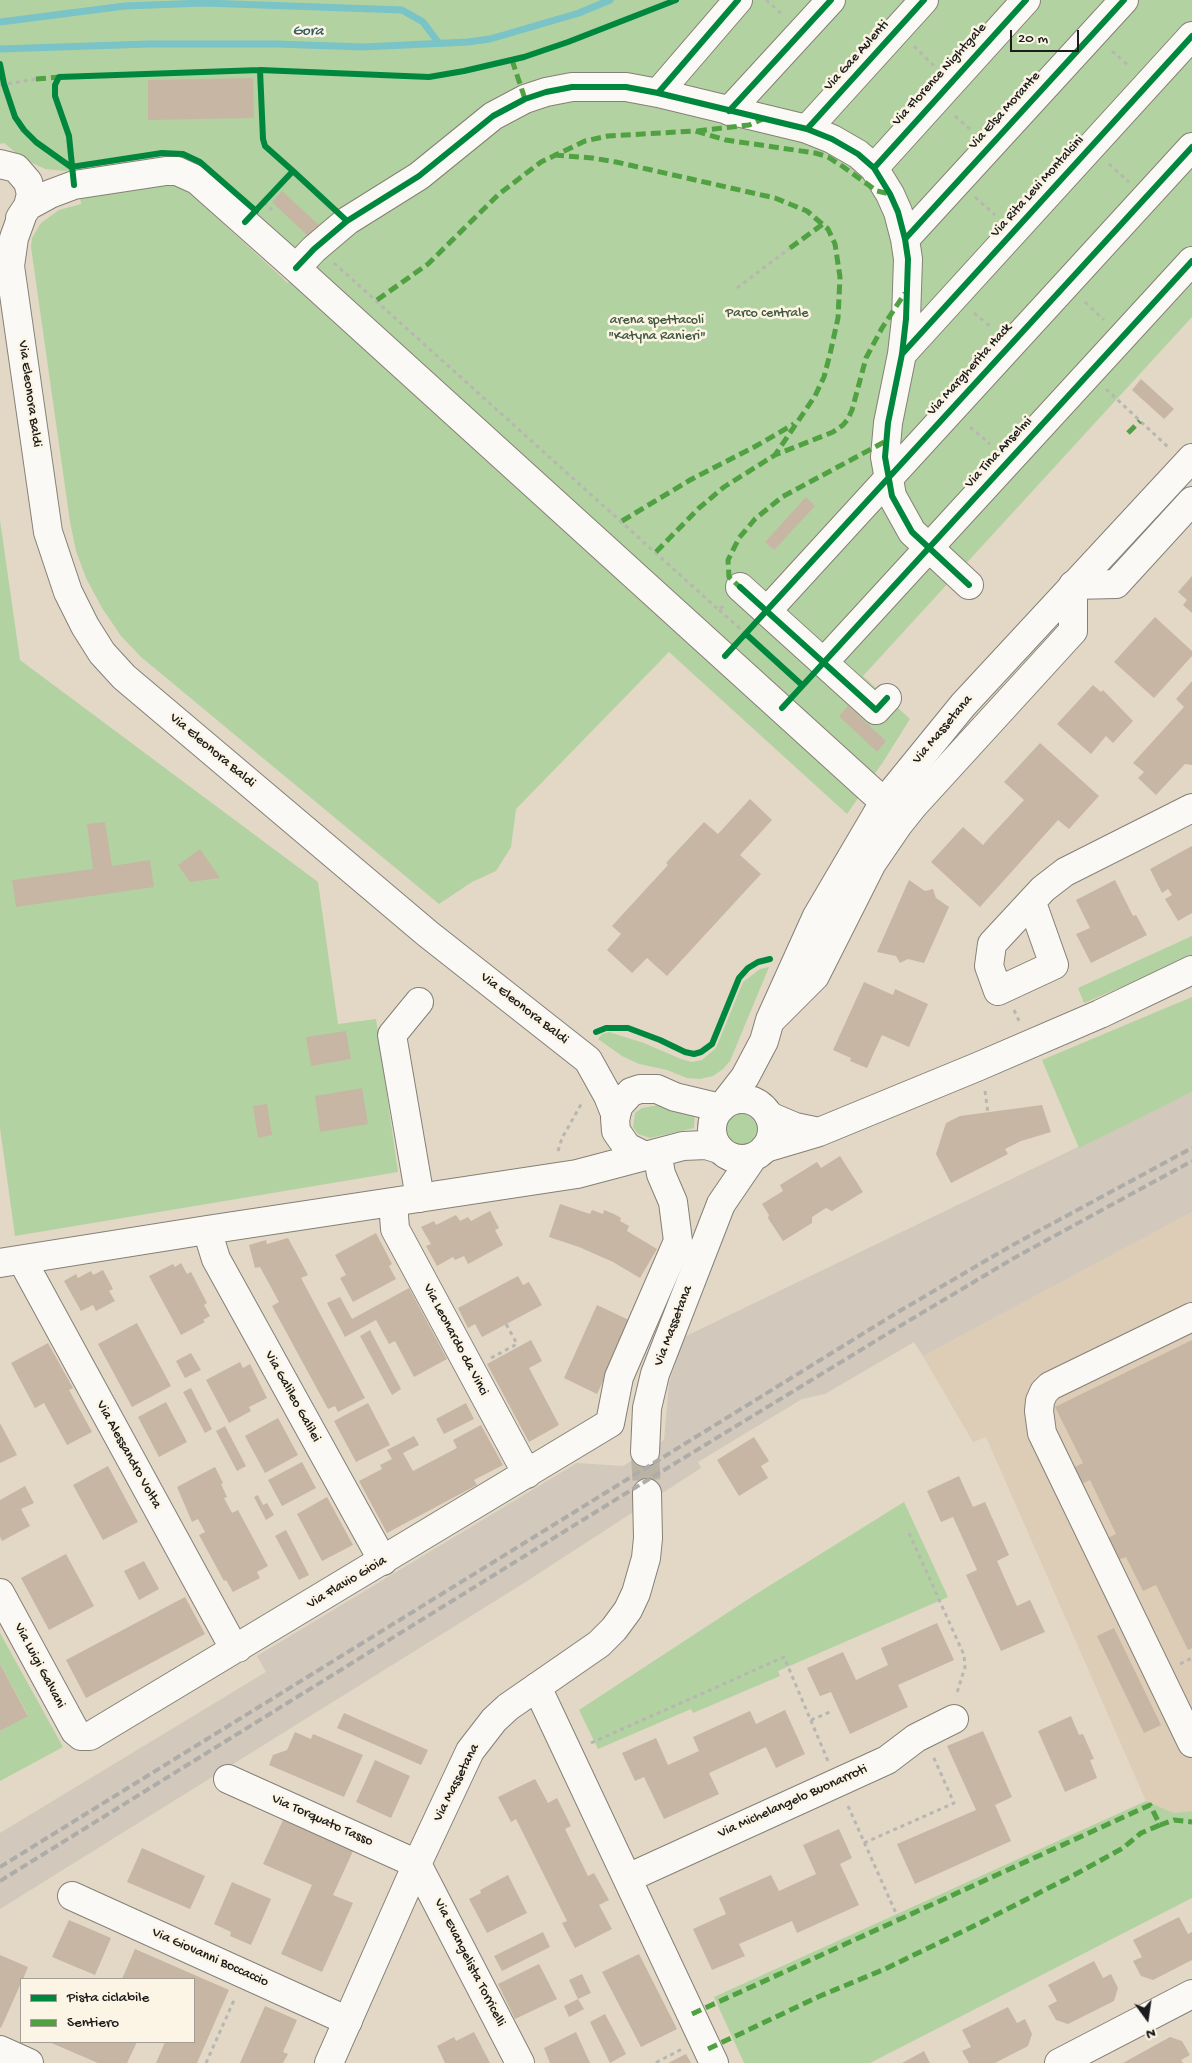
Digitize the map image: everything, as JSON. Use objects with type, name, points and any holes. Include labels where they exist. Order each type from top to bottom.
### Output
[{"type":"street","points":[[658,93],[738,0]]},
{"type":"street","points":[[729,111],[831,0]]},
{"type":"street","name":"Via Gae Aulenti","points":[[808,129],[924,0]]},
{"type":"street","name":"Via Florence Nightgale","points":[[874,168],[1026,0]]},
{"type":"street","name":"Via Elsa Morante","points":[[905,239],[1124,0]]},
{"type":"street","name":"Via Rita Levi Montalcini","points":[[902,354],[1192,36]]},
{"type":"street","points":[[305,264],[347,221],[419,176],[478,127],[507,108],[546,92],[572,87],[626,87],[808,129],[832,139],[858,154],[874,168],[893,200],[905,239],[908,259],[908,289],[902,354],[886,441],[885,457],[892,496],[912,532],[969,585]]},
{"type":"street","name":"Via Margherita Hack","points":[[767,611],[1192,147]]},
{"type":"street","points":[[11,168],[74,185]]},
{"type":"street","name":"Via Eleonora Baldi","points":[[11,168],[28,182],[31,194],[17,216],[14,238],[5,256],[48,532],[68,592],[85,626],[102,653],[124,677],[420,927],[588,1060],[608,1096],[616,1124]]},
{"type":"street","points":[[17,216],[50,194],[74,185],[166,171],[177,171],[188,175],[305,264],[884,802]]},
{"type":"street","name":"Via Tina Anselmi","points":[[824,663],[1192,261]]},
{"type":"street","name":"Via Massetana","points":[[721,1204],[721,1150],[714,1140],[713,1121],[745,1077],[817,916],[884,802],[962,705],[1073,585],[1185,455]]},
{"type":"street","points":[[767,1031],[815,976],[872,863],[898,825],[1073,632],[1073,585],[1116,584],[1192,501]]},
{"type":"street","points":[[740,587],[876,710],[887,698]]},
{"type":"street","points":[[1032,903],[1043,889],[1065,872],[1192,808]]},
{"type":"street","points":[[557,1165],[577,1174],[689,1145],[706,1146],[721,1150],[735,1158],[744,1159],[759,1152],[819,1132],[1100,1014],[1192,970]]},
{"type":"street","points":[[419,1002],[392,1035],[420,1198]]},
{"type":"street","name":"Via Massetana","points":[[645,1452],[647,1408],[655,1374],[721,1204],[772,1133],[763,1078],[767,1031]]},
{"type":"street","points":[[588,1060],[625,1081],[657,1089],[675,1097],[723,1106],[742,1099],[752,1100],[768,1114],[788,1124],[819,1132]]},
{"type":"street","points":[[11,1262],[420,1198],[557,1165],[588,1161],[599,1152],[616,1124],[620,1105],[631,1092],[647,1088]]},
{"type":"street","points":[[616,1124],[627,1147],[651,1154]]},
{"type":"street","name":"Via Flavio Gioia","points":[[82,1736],[90,1736],[610,1423],[619,1377],[678,1241],[674,1202],[661,1174],[659,1162],[651,1154]]},
{"type":"street","name":"Via Leonardo da Vinci","points":[[393,1202],[395,1229],[527,1474]]},
{"type":"street","name":"Via Galileo Galilei","points":[[207,1230],[216,1259],[383,1561]]},
{"type":"street","name":"Via Alessandro Volta","points":[[11,1262],[229,1639],[238,1648]]},
{"type":"street","points":[[1192,1317],[1050,1386],[1044,1392],[1038,1410],[1042,1433],[1192,1743]]},
{"type":"street","name":"Via Massetana","points":[[329,2063],[417,1864],[470,1752],[481,1735],[501,1714],[599,1644],[614,1629],[628,1610],[636,1593],[646,1558],[648,1538],[647,1493]]},
{"type":"street","name":"Via Luigi Galvani","points":[[0,1593],[75,1732],[82,1736]]},
{"type":"street","points":[[537,1687],[714,2063]]},
{"type":"street","name":"Via Michelangelo Buonarroti","points":[[628,1878],[886,1760],[916,1738],[954,1719]]},
{"type":"street","name":"Via Torquato Tasso","points":[[228,1779],[417,1864]]},
{"type":"street","name":"Via Evangelista Torricelli","points":[[417,1864],[520,2063]]},
{"type":"street","name":"Via Giovanni Boccaccio","points":[[72,1896],[348,2021]]},
{"type":"street","points":[[1059,2063],[1192,1994]]},
{"type":"street","points":[[0,2050],[29,2063]]},
{"type":"path","points":[[897,30],[990,147]]},
{"type":"path","points":[[1093,34],[1149,84]]},
{"type":"path","points":[[2,74],[2,84],[6,94]]},
{"type":"path","points":[[2,84],[36,79]]},
{"type":"path","points":[[1090,148],[1146,197]]},
{"type":"path","points":[[958,182],[1014,232]]},
{"type":"path","points":[[737,288],[790,248]]},
{"type":"path","points":[[305,264],[323,254],[377,300],[746,634]]},
{"type":"path","points":[[1066,285],[1123,336]]},
{"type":"path","points":[[955,296],[1010,345]]},
{"type":"path","points":[[1089,374],[1185,455]]},
{"type":"path","points":[[951,410],[1008,461]]},
{"type":"path","points":[[719,610],[740,587]]},
{"type":"path","points":[[986,1093],[988,1113]]},
{"type":"path","points":[[557,1165],[562,1138],[585,1096]]},
{"type":"path","points":[[470,1368],[517,1344],[506,1324]]},
{"type":"path","points":[[909,1533],[964,1655],[965,1667],[956,1692],[954,1719]]},
{"type":"path","points":[[594,1741],[784,1657],[788,1667]]},
{"type":"path","points":[[1180,1664],[1192,1658]]},
{"type":"path","points":[[811,1720],[830,1712]]},
{"type":"path","points":[[864,1843],[954,1803],[930,1749]]},
{"type":"path","points":[[206,2063],[233,2001]]},
{"type":"shaded area","points":[[1192,1092],[1192,1212],[923,1356],[914,1342],[825,1394],[802,1399],[698,1462],[701,1468],[524,1583],[0,1909],[0,1833],[266,1672],[257,1656],[577,1463],[623,1466],[664,1440],[669,1383],[684,1337]]},
{"type":"shaded area","points":[[1192,1212],[1192,1811],[1174,1813],[1146,1801],[986,1437],[973,1442],[923,1356]]},
{"type":"green space","name":"Parco centrale","points":[[0,0],[1192,0],[1192,317],[863,676],[910,719],[847,814],[669,652],[516,809],[511,847],[496,871],[472,882],[439,904],[141,657],[121,636],[102,608],[86,578],[76,551],[70,522],[31,247],[32,238],[41,223],[59,210],[81,204],[80,198],[170,184],[181,187],[190,193],[288,283],[309,263],[197,164],[184,158],[161,156],[65,171],[45,169],[22,158],[4,143],[0,144]]},
{"type":"green space","points":[[0,520],[20,660],[318,882],[338,1024],[376,1019],[398,1172],[15,1236],[0,1128]]},
{"type":"green space","points":[[1192,936],[1192,957],[1084,1003],[1078,988]]},
{"type":"green space","points":[[769,967],[730,1061],[713,1076],[700,1079],[687,1078],[667,1070],[639,1064],[622,1056],[598,1039],[602,1034],[609,1032],[644,1043],[681,1059],[692,1062],[702,1060],[716,1048],[743,982],[760,969]]},
{"type":"green space","points":[[1192,997],[1192,1092],[1079,1148],[1042,1060]]},
{"type":"green space","points":[[659,1105],[695,1111],[694,1128],[650,1138],[638,1134],[633,1127],[635,1113],[642,1108]]},
{"type":"green space","points":[[742,1111],[755,1116],[760,1129],[755,1142],[742,1147],[729,1142],[724,1129],[729,1116]]},
{"type":"green space","points":[[904,1502],[948,1597],[778,1671],[780,1676],[693,1713],[691,1709],[598,1749],[579,1710],[753,1596]]},
{"type":"green space","points":[[0,1633],[63,1747],[0,1781],[0,1731],[28,1715],[0,1664]]},
{"type":"green space","points":[[1146,1801],[1174,1813],[1192,1811],[1192,1898],[870,2063],[744,2063],[714,1997]]},
{"type":"building","points":[[253,78],[254,118],[148,120],[148,80]]},
{"type":"building","points":[[282,191],[320,226],[309,237],[272,202]]},
{"type":"building","points":[[1141,379],[1174,409],[1164,419],[1132,390]]},
{"type":"building","points":[[806,497],[815,506],[774,550],[765,542]]},
{"type":"building","points":[[1192,576],[1192,613],[1183,605],[1187,600],[1178,592]]},
{"type":"building","points":[[1155,617],[1192,651],[1192,656],[1154,698],[1114,662]]},
{"type":"building","points":[[1192,681],[1192,765],[1185,764],[1156,795],[1138,778],[1144,772],[1133,763],[1184,707],[1176,699]]},
{"type":"building","points":[[1093,685],[1101,692],[1103,690],[1133,721],[1113,743],[1106,736],[1091,754],[1057,724]]},
{"type":"building","points":[[848,706],[886,741],[877,752],[839,716]]},
{"type":"building","points":[[1040,743],[1099,796],[1069,829],[1058,820],[980,907],[931,862],[963,827],[983,845],[1024,800],[1004,782]]},
{"type":"building","points":[[750,799],[772,820],[740,855],[761,874],[667,976],[647,958],[632,973],[607,950],[621,934],[612,926],[668,865],[666,863],[704,822],[718,834]]},
{"type":"building","points":[[105,822],[112,866],[150,860],[154,887],[16,907],[12,880],[93,869],[87,824]]},
{"type":"building","points":[[1192,846],[1192,913],[1178,921],[1165,899],[1172,895],[1168,889],[1162,893],[1150,869]]},
{"type":"building","points":[[200,849],[220,878],[190,882],[178,865]]},
{"type":"building","points":[[909,880],[925,891],[933,889],[936,898],[949,907],[924,963],[908,959],[900,963],[896,956],[877,952]]},
{"type":"building","points":[[1115,880],[1133,916],[1136,915],[1147,935],[1091,963],[1076,934],[1090,928],[1076,900]]},
{"type":"building","points":[[864,982],[893,995],[895,989],[928,1004],[909,1047],[882,1035],[867,1068],[850,1061],[851,1058],[833,1050]]},
{"type":"building","points":[[346,1031],[351,1059],[311,1066],[306,1037]]},
{"type":"building","points":[[362,1088],[368,1124],[320,1132],[315,1096]]},
{"type":"building","points":[[267,1104],[272,1135],[258,1138],[253,1106]]},
{"type":"building","points":[[1042,1105],[1051,1132],[1021,1141],[1005,1149],[1008,1154],[951,1183],[936,1154],[946,1123],[960,1116]]},
{"type":"building","points":[[840,1156],[863,1192],[832,1211],[826,1208],[812,1217],[812,1223],[783,1241],[768,1218],[769,1215],[762,1204],[783,1191],[780,1185],[817,1162],[821,1168]]},
{"type":"building","points":[[560,1204],[590,1214],[592,1210],[603,1214],[604,1210],[614,1214],[621,1218],[620,1221],[629,1226],[627,1231],[657,1249],[640,1278],[613,1262],[579,1247],[549,1237]]},
{"type":"building","points":[[490,1211],[499,1228],[495,1230],[503,1245],[468,1264],[464,1256],[455,1260],[453,1257],[437,1266],[426,1246],[431,1244],[421,1227],[434,1221],[436,1225],[456,1215],[460,1221],[468,1217],[471,1221]]},
{"type":"building","points":[[376,1233],[392,1264],[389,1266],[396,1279],[353,1302],[340,1278],[346,1275],[335,1255]]},
{"type":"building","points":[[288,1238],[308,1275],[301,1278],[365,1398],[338,1412],[335,1406],[328,1409],[272,1306],[279,1302],[260,1267],[255,1268],[249,1245],[266,1240],[267,1244]]},
{"type":"building","points":[[181,1263],[187,1274],[191,1272],[207,1303],[204,1305],[210,1316],[203,1320],[205,1322],[181,1335],[149,1276],[173,1264],[175,1267]]},
{"type":"building","points":[[103,1270],[113,1289],[109,1291],[115,1301],[96,1311],[93,1305],[81,1311],[64,1281],[76,1274],[78,1278],[91,1271],[93,1275]]},
{"type":"building","points":[[518,1276],[523,1285],[529,1282],[542,1305],[482,1337],[475,1324],[468,1328],[458,1308]]},
{"type":"building","points":[[409,1288],[447,1359],[414,1377],[395,1341],[389,1344],[376,1320],[345,1337],[327,1303],[340,1297],[352,1319]]},
{"type":"building","points":[[597,1305],[631,1321],[597,1394],[564,1378]]},
{"type":"building","points":[[137,1323],[171,1386],[132,1407],[98,1344]]},
{"type":"building","points":[[370,1330],[401,1389],[392,1395],[360,1336]]},
{"type":"building","points":[[531,1340],[542,1361],[529,1368],[559,1425],[529,1442],[487,1364]]},
{"type":"building","points":[[1192,1340],[1192,1648],[1188,1650],[1156,1585],[1143,1591],[1126,1557],[1118,1560],[1108,1538],[1116,1534],[1090,1480],[1081,1484],[1073,1468],[1083,1463],[1055,1407]]},
{"type":"building","points":[[48,1343],[73,1388],[69,1390],[92,1432],[67,1445],[44,1403],[35,1408],[11,1363]]},
{"type":"building","points":[[191,1353],[201,1370],[185,1378],[176,1361]]},
{"type":"building","points":[[240,1362],[243,1368],[250,1364],[267,1398],[249,1407],[251,1411],[229,1423],[206,1380]]},
{"type":"building","points":[[191,1388],[212,1429],[205,1433],[183,1392]]},
{"type":"building","points":[[166,1402],[187,1442],[159,1457],[138,1417]]},
{"type":"building","points":[[368,1403],[390,1445],[356,1462],[334,1421]]},
{"type":"building","points":[[466,1403],[474,1419],[444,1434],[436,1419]]},
{"type":"building","points":[[278,1418],[298,1455],[265,1473],[245,1436]]},
{"type":"building","points":[[0,1423],[17,1455],[0,1463]]},
{"type":"building","points":[[481,1425],[503,1465],[474,1480],[477,1485],[387,1533],[359,1481],[382,1469],[380,1465],[392,1459],[387,1450],[414,1436],[419,1445],[403,1453],[413,1471],[457,1448],[453,1440]]},
{"type":"building","points":[[225,1426],[246,1466],[237,1471],[216,1431]]},
{"type":"building","points":[[754,1437],[769,1461],[761,1466],[768,1478],[739,1496],[717,1460]]},
{"type":"building","points":[[302,1462],[316,1488],[282,1506],[268,1480]]},
{"type":"building","points":[[108,1466],[138,1522],[103,1540],[73,1485]]},
{"type":"building","points":[[215,1467],[223,1483],[221,1484],[227,1497],[224,1498],[232,1513],[238,1510],[268,1566],[257,1572],[260,1578],[233,1592],[226,1580],[224,1581],[199,1535],[205,1532],[198,1519],[192,1522],[177,1487]]},
{"type":"building","points":[[959,1476],[973,1507],[985,1502],[1009,1555],[997,1561],[1017,1606],[1030,1600],[1045,1632],[1001,1651],[966,1575],[977,1570],[953,1517],[941,1522],[927,1491]]},
{"type":"building","points":[[25,1486],[34,1503],[21,1509],[30,1526],[2,1541],[0,1537],[0,1500]]},
{"type":"building","points":[[258,1495],[263,1505],[267,1503],[274,1515],[266,1520],[254,1497]]},
{"type":"building","points":[[327,1497],[353,1545],[322,1561],[297,1514]]},
{"type":"building","points":[[286,1530],[309,1575],[299,1580],[275,1536]]},
{"type":"building","points":[[66,1554],[94,1606],[49,1630],[21,1578]]},
{"type":"building","points":[[144,1561],[159,1589],[139,1600],[124,1571]]},
{"type":"building","points":[[185,1597],[205,1634],[86,1698],[66,1660]]},
{"type":"building","points":[[937,1623],[954,1660],[898,1685],[908,1707],[850,1734],[831,1692],[820,1696],[807,1668],[843,1652],[856,1680],[888,1665],[881,1648]]},
{"type":"building","points":[[1114,1628],[1161,1725],[1144,1733],[1097,1636]]},
{"type":"building","points":[[0,1664],[28,1716],[0,1731]]},
{"type":"building","points":[[785,1710],[805,1754],[776,1768],[766,1747],[709,1773],[719,1794],[664,1819],[644,1777],[635,1781],[622,1753],[656,1738],[668,1765],[699,1751],[693,1737],[750,1711],[756,1724]]},
{"type":"building","points":[[344,1713],[428,1750],[421,1765],[337,1728]]},
{"type":"building","points":[[1071,1716],[1079,1735],[1083,1734],[1094,1759],[1090,1760],[1097,1778],[1065,1792],[1038,1731]]},
{"type":"building","points":[[983,1731],[1012,1797],[995,1805],[1011,1841],[915,1884],[897,1844],[976,1810],[947,1746]]},
{"type":"building","points":[[295,1732],[311,1739],[313,1734],[363,1755],[344,1797],[269,1765],[273,1755],[287,1750]]},
{"type":"building","points":[[375,1760],[410,1776],[391,1818],[356,1802]]},
{"type":"building","points":[[535,1779],[548,1803],[557,1798],[571,1826],[565,1829],[588,1876],[594,1873],[609,1900],[599,1905],[612,1929],[575,1948],[562,1923],[567,1921],[516,1819],[511,1822],[498,1797]]},
{"type":"building","points":[[283,1820],[353,1851],[333,1895],[353,1903],[322,1972],[281,1954],[312,1885],[263,1864]]},
{"type":"building","points":[[839,1829],[852,1858],[840,1864],[859,1905],[797,1933],[792,1921],[739,1944],[745,1956],[712,1970],[693,1929],[726,1914],[719,1898],[771,1875],[779,1891],[816,1874],[803,1845]]},
{"type":"building","points":[[142,1848],[205,1876],[190,1909],[127,1882]]},
{"type":"building","points":[[508,1875],[527,1913],[487,1933],[469,1899],[481,1893],[480,1890]]},
{"type":"building","points":[[232,1882],[271,1899],[251,1945],[230,1936],[231,1932],[214,1924]]},
{"type":"building","points":[[1179,1917],[1188,1934],[1192,1932],[1192,1960],[1153,1980],[1141,1976],[1133,1961],[1142,1957],[1133,1940]]},
{"type":"building","points":[[69,1920],[111,1938],[95,1975],[52,1957]]},
{"type":"building","points":[[543,1932],[550,1947],[502,1971],[494,1956]]},
{"type":"building","points":[[135,1949],[229,1990],[197,2063],[156,2063],[165,2043],[195,2043],[195,1978],[122,1978]]},
{"type":"building","points":[[639,1954],[677,2029],[641,2047],[602,1972]]},
{"type":"building","points":[[0,1955],[28,1967],[23,1978],[20,1978],[20,1985],[0,2027]]},
{"type":"building","points":[[1094,1961],[1103,1978],[1111,1974],[1118,1988],[1114,2001],[1068,2024],[1056,2020],[1048,2006],[1057,2001],[1048,1985]]},
{"type":"building","points":[[539,1964],[557,1999],[515,2019],[498,1984]]},
{"type":"building","points":[[582,1974],[591,1993],[578,1999],[569,1980]]},
{"type":"building","points":[[578,1999],[584,2009],[569,2017],[564,2006]]},
{"type":"building","points":[[265,2006],[297,2020],[283,2052],[288,2054],[283,2063],[240,2063]]},
{"type":"building","points":[[1008,2007],[1017,2023],[1025,2019],[1032,2034],[1028,2046],[995,2063],[969,2063],[962,2051],[971,2047],[962,2030]]},
{"type":"building","points":[[605,2014],[626,2054],[610,2063],[590,2022]]},
{"type":"building","points":[[474,2032],[490,2063],[445,2063],[437,2046],[454,2037],[456,2041]]},
{"type":"building","points":[[576,2032],[590,2063],[550,2063],[544,2048]]},
{"type":"building","points":[[1170,2037],[1182,2041],[1190,2055],[1181,2060],[1183,2063],[1123,2063]]},
{"type":"building","points":[[51,2043],[137,2043],[127,2063],[98,2063]]},
{"type":"building","points":[[924,2051],[930,2063],[902,2063]]},
{"type":"building","points":[[686,2054],[691,2063],[668,2063]]},
{"type":"waterway","name":"Gora","points":[[0,49],[149,44],[277,44],[363,47],[468,42],[490,39],[579,13],[610,0]]},
{"type":"waterway","points":[[0,22],[125,6],[204,3],[402,10],[423,22],[438,42]]},
{"type":"tunnel","points":[[645,1452],[647,1493]]},
{"type":"railway","points":[[0,1867],[898,1312],[1009,1247],[1192,1148]]},
{"type":"railway","points":[[0,1881],[628,1492],[905,1323],[1014,1258],[1192,1161]]},
{"type":"marked path","points":[[512,60],[525,99]]},
{"type":"marked path","points":[[36,79],[61,77]]},
{"type":"marked path","points":[[697,131],[749,125],[763,119]]},
{"type":"marked path","points":[[377,300],[428,264],[499,194],[541,162],[585,141],[608,136],[695,131],[726,140],[815,153],[828,157],[877,191],[890,194]]},
{"type":"marked path","points":[[554,155],[616,162],[775,198],[807,211],[828,229],[835,244],[840,277],[838,318],[830,354],[824,377],[815,396],[775,455]]},
{"type":"marked path","points":[[790,248],[823,224]]},
{"type":"marked path","points":[[656,552],[699,508],[724,487],[775,455],[833,432],[843,425],[852,410],[866,358],[882,328],[905,293]]},
{"type":"marked path","points":[[1128,433],[1140,421]]},
{"type":"marked path","points":[[622,521],[690,480],[794,424]]},
{"type":"marked path","points":[[742,589],[729,577],[728,560],[739,538],[755,519],[782,497],[886,441]]},
{"type":"marked path","points":[[692,2014],[1150,1805],[1160,1825],[1174,1820],[1192,1822]]},
{"type":"marked path","points":[[708,2049],[820,1996],[885,1969],[982,1922],[1074,1875],[1123,1848],[1141,1833],[1160,1825]]},
{"type":"cycle path","points":[[74,185],[69,136],[55,96],[55,85],[59,77],[260,70],[429,77],[524,57],[676,0]]},
{"type":"cycle path","points":[[658,93],[738,0]]},
{"type":"cycle path","points":[[729,111],[831,0]]},
{"type":"cycle path","points":[[807,129],[924,0]]},
{"type":"cycle path","points":[[874,168],[1026,0]]},
{"type":"cycle path","points":[[905,239],[1124,0]]},
{"type":"cycle path","points":[[902,354],[1192,36]]},
{"type":"cycle path","points":[[0,64],[4,84],[15,117],[36,142],[71,167]]},
{"type":"cycle path","points":[[260,70],[263,139],[265,146],[293,171]]},
{"type":"cycle path","points":[[296,268],[314,249],[347,221],[419,176],[493,116],[525,99],[546,92],[572,87],[626,87],[807,129],[832,139],[858,154],[874,168],[890,194],[898,212],[905,239],[908,259],[906,319],[902,354],[888,423],[885,457],[892,496],[912,532],[969,585]]},
{"type":"cycle path","points":[[725,656],[1192,147]]},
{"type":"cycle path","points":[[71,167],[162,153],[183,154],[200,162],[256,211]]},
{"type":"cycle path","points":[[245,222],[293,171],[347,221]]},
{"type":"cycle path","points":[[782,708],[1192,261]]},
{"type":"cycle path","points":[[740,587],[876,710],[887,698]]},
{"type":"cycle path","points":[[746,634],[802,685]]},
{"type":"cycle path","points":[[596,1032],[606,1028],[628,1028],[685,1052],[694,1054],[701,1052],[712,1044],[739,978],[748,968],[758,962],[770,959]]},
{"type":"park label","name":"arena spettacoli \"Katyna Ranieri\"","points":[[657,330]]}]
